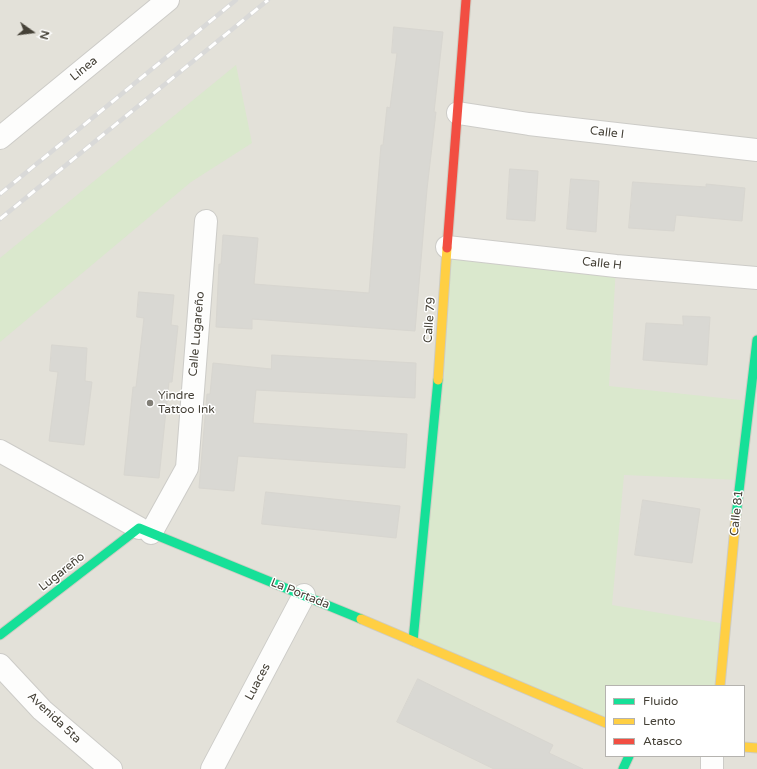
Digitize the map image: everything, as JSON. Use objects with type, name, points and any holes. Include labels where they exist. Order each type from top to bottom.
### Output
[{"type":"street","name":"Línea","points":[[0,138],[168,0]]},
{"type":"street","name":"Calle 79","points":[[413,641],[437,396],[466,0]]},
{"type":"street","name":"Calle I","points":[[458,113],[530,124],[757,150]]},
{"type":"street","name":"Calle Lugareño","points":[[145,530],[187,468],[206,221]]},
{"type":"street","name":"Calle H","points":[[447,246],[616,266],[757,278]]},
{"type":"street","name":"Calle 81","points":[[720,685],[740,480],[757,340]]},
{"type":"street","name":"La Portada","points":[[0,451],[145,530],[304,595],[605,723]]},
{"type":"street","name":"Lugareño","points":[[0,635],[145,530]]},
{"type":"street","name":"Luaces","points":[[212,769],[304,595]]},
{"type":"street","name":"Avenida 5ta","points":[[0,665],[42,710],[111,769]]},
{"type":"street","points":[[745,747],[757,748]]},
{"type":"street","points":[[623,769],[629,757]]},
{"type":"street","points":[[712,757],[712,769]]},
{"type":"shaded area","points":[[0,0],[757,0],[757,769],[0,769]]},
{"type":"green space","points":[[236,65],[252,143],[191,182],[0,342],[0,258]]},
{"type":"green space","points":[[447,247],[616,266],[609,386],[750,401],[740,480],[624,475],[612,605],[726,624],[719,685],[605,685],[605,723],[413,641]]},
{"type":"building","points":[[394,27],[443,32],[434,112],[436,112],[427,189],[415,331],[252,319],[252,329],[216,327],[219,264],[221,264],[223,235],[258,238],[254,284],[369,293],[381,145],[383,145],[387,107],[390,108],[397,53],[392,53]]},
{"type":"building","points":[[510,169],[538,171],[535,221],[507,219]]},
{"type":"building","points":[[571,179],[599,181],[596,232],[567,229]]},
{"type":"building","points":[[633,182],[706,187],[706,184],[745,188],[742,221],[676,215],[674,231],[629,228]]},
{"type":"building","points":[[139,292],[174,295],[171,325],[178,326],[172,382],[169,382],[159,478],[124,475],[133,387],[136,387],[144,318],[137,317]]},
{"type":"building","points":[[683,316],[710,317],[707,365],[643,360],[646,323],[683,325]]},
{"type":"building","points":[[52,345],[87,348],[85,381],[92,382],[84,445],[49,441],[58,372],[50,371]]},
{"type":"building","points":[[272,355],[416,363],[415,398],[256,390],[253,423],[407,434],[405,468],[238,456],[234,491],[199,488],[207,394],[210,394],[213,363],[271,369]]},
{"type":"building","points":[[266,492],[400,506],[396,538],[262,524]]},
{"type":"building","points":[[643,500],[700,509],[692,563],[635,555]]},
{"type":"building","points":[[418,679],[553,745],[549,753],[583,769],[494,769],[397,722]]},
{"type":"railway","points":[[0,194],[236,0]]},
{"type":"railway","points":[[0,219],[268,0]]},
{"type":"traffic: fast","points":[[736,516],[757,340]]},
{"type":"traffic: fast","points":[[413,641],[438,380]]},
{"type":"traffic: fast","points":[[0,635],[139,528],[361,619]]},
{"type":"traffic: fast","points":[[623,769],[629,757]]},
{"type":"traffic: slow","points":[[438,380],[447,248]]},
{"type":"traffic: slow","points":[[720,685],[736,516]]},
{"type":"traffic: slow","points":[[361,619],[605,723]]},
{"type":"traffic: slow","points":[[745,747],[757,748]]},
{"type":"traffic: jam","points":[[447,248],[466,0]]},
{"type":"place","name":"Yindre Tattoo Ink","points":[[150,403]]}]
